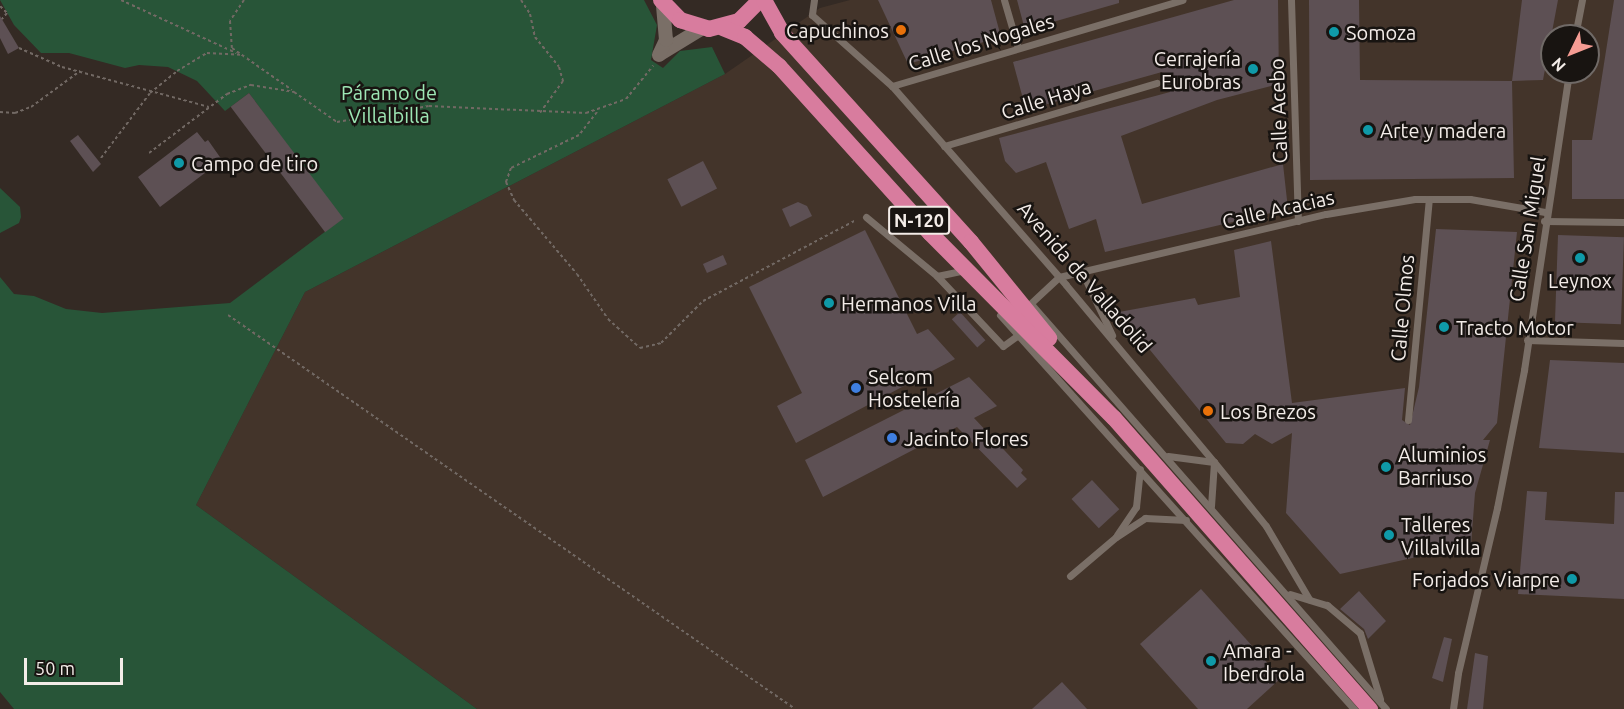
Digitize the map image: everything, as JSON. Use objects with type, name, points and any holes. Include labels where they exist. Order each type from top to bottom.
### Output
[{"type":"highway","name":"N-120","points":[[662,2],[680,21],[701,29],[723,28],[746,17],[760,0]]},
{"type":"highway","name":"N-120","points":[[764,0],[782,33],[952,221],[1114,418]]},
{"type":"highway","name":"N-120","points":[[723,28],[746,37],[779,66],[930,233],[1114,418],[1375,705]]},
{"type":"street","points":[[659,55],[666,40],[662,2]]},
{"type":"street","points":[[659,55],[701,29]]},
{"type":"lane","name":"Avenida de Valladolid","points":[[814,0],[812,15],[892,86],[1059,277],[1214,462],[1266,526],[1309,599]]},
{"type":"lane","points":[[1004,0],[1018,48]]},
{"type":"lane","name":"Calle los Nogales","points":[[892,86],[1183,0]]},
{"type":"lane","name":"Calle Acebo","points":[[1291,0],[1298,221]]},
{"type":"lane","points":[[1577,24],[1582,0]]},
{"type":"lane","name":"Calle Haya","points":[[944,146],[1156,82]]},
{"type":"lane","name":"Calle San Miguel","points":[[1454,709],[1458,674],[1497,508],[1527,340],[1545,212],[1567,84]]},
{"type":"lane","name":"Calle Acacias","points":[[1059,277],[1298,221],[1429,199],[1470,199],[1545,212]]},
{"type":"lane","name":"Calle Olmos","points":[[1408,420],[1429,199]]},
{"type":"lane","points":[[866,217],[937,276],[1003,346],[1018,335]]},
{"type":"lane","points":[[952,221],[1031,303],[1288,593],[1375,705],[1386,709]]},
{"type":"lane","points":[[1544,221],[1624,222]]},
{"type":"lane","points":[[930,233],[1018,335],[1354,709]]},
{"type":"lane","points":[[937,276],[961,271]]},
{"type":"lane","points":[[1082,272],[1117,346]]},
{"type":"lane","points":[[1031,303],[1059,277]]},
{"type":"lane","points":[[1527,340],[1624,343]]},
{"type":"lane","points":[[1166,456],[1214,462],[1211,507]]},
{"type":"lane","points":[[1116,537],[1136,507],[1140,469]]},
{"type":"lane","points":[[1070,576],[1116,537],[1145,518],[1186,520]]},
{"type":"lane","points":[[1288,593],[1309,599],[1344,616],[1360,633],[1375,705]]},
{"type":"path","points":[[120,0],[241,55]]},
{"type":"path","points":[[244,0],[228,30],[232,48],[337,122],[429,106],[539,113],[597,112],[626,99],[659,55]]},
{"type":"path","points":[[521,0],[530,14],[535,37],[559,67],[562,81],[539,113]]},
{"type":"path","points":[[0,6],[7,14],[2,19]]},
{"type":"path","points":[[19,48],[80,71],[150,93],[209,107]]},
{"type":"path","points":[[101,158],[150,93],[177,70],[207,53],[241,55]]},
{"type":"path","points":[[0,112],[15,113],[31,107],[80,71]]},
{"type":"path","points":[[149,153],[236,88],[251,85],[294,92]]},
{"type":"path","points":[[597,112],[579,135],[511,168],[506,182],[514,200],[577,274],[608,319],[640,348],[662,343],[703,301],[866,217]]},
{"type":"path","points":[[228,315],[795,709]]},
{"type":"shaded area","name":"Los Brezos","points":[[850,0],[1624,0],[1624,709],[477,709],[196,505],[305,292],[725,74],[820,8]]},
{"type":"green space","name":"Páramo de Villalbilla","points":[[0,0],[644,0],[657,25],[651,60],[663,68],[680,51],[712,47],[725,74],[305,292],[196,505],[477,709],[14,709],[0,692],[0,277],[14,294],[34,296],[66,309],[102,313],[230,303],[342,219],[249,93],[225,111],[197,81],[168,67],[139,65],[125,68],[69,53],[41,53],[14,25]]},
{"type":"green space","points":[[0,188],[20,207],[21,217],[19,223],[0,233]]},
{"type":"building","points":[[878,0],[991,0],[1001,37],[908,64]]},
{"type":"building","points":[[1017,0],[1119,0],[1119,3],[1025,30]]},
{"type":"building","points":[[1234,0],[1278,0],[1279,84],[1217,100],[1121,136],[1142,204],[1283,164],[1288,209],[1105,252],[1096,219],[1069,229],[1046,162],[1016,173],[1005,161],[999,138],[1170,92],[1162,72],[1026,110],[1013,62]]},
{"type":"building","points":[[1309,0],[1359,0],[1360,80],[1512,81],[1514,178],[1310,180]]},
{"type":"building","points":[[1522,0],[1558,0],[1554,24],[1540,24],[1540,80],[1512,81]]},
{"type":"building","points":[[1614,0],[1624,0],[1624,199],[1572,199],[1572,140],[1592,140]]},
{"type":"building","points":[[0,16],[19,48],[8,54],[0,38]]},
{"type":"building","points":[[249,93],[343,218],[325,232],[231,107]]},
{"type":"building","points":[[197,132],[205,142],[208,140],[222,160],[160,207],[138,177]]},
{"type":"building","points":[[78,135],[101,164],[93,172],[70,141]]},
{"type":"building","points":[[703,161],[717,189],[681,207],[667,179]]},
{"type":"building","points":[[798,202],[807,206],[812,216],[790,227],[782,209]]},
{"type":"building","points":[[1436,229],[1517,232],[1497,423],[1483,440],[1490,440],[1475,493],[1471,545],[1340,574],[1286,513],[1292,433],[1272,444],[1255,434],[1243,444],[1226,443],[1119,312],[1195,298],[1198,305],[1240,297],[1234,250],[1271,241],[1292,403],[1405,388],[1402,420],[1410,425],[1419,387]]},
{"type":"building","points":[[865,230],[917,334],[928,329],[955,359],[796,443],[777,406],[802,393],[749,287]]},
{"type":"building","name":"Leynox","points":[[1558,235],[1624,237],[1621,324],[1555,322]]},
{"type":"building","points":[[723,255],[727,264],[707,273],[703,264]]},
{"type":"building","points":[[960,312],[985,340],[977,348],[952,319]]},
{"type":"building","points":[[1550,360],[1624,363],[1624,453],[1539,448]]},
{"type":"building","name":"Jacinto Flores","points":[[969,377],[997,406],[974,418],[1023,470],[1021,473],[1027,479],[1017,488],[957,427],[823,497],[805,460]]},
{"type":"building","points":[[1092,480],[1119,509],[1099,528],[1072,499]]},
{"type":"building","points":[[1527,491],[1547,492],[1545,520],[1614,524],[1615,492],[1624,492],[1624,599],[1518,594]]},
{"type":"building","name":"Amara - Iberdrola","points":[[1201,589],[1281,678],[1247,709],[1198,709],[1140,644]]},
{"type":"building","points":[[1359,591],[1386,621],[1368,639],[1364,629],[1340,609]]},
{"type":"building","points":[[1444,637],[1452,639],[1443,682],[1432,678]]},
{"type":"building","points":[[1475,653],[1488,656],[1483,709],[1467,709]]},
{"type":"building","points":[[1062,682],[1087,709],[1032,709]]},
{"type":"place","name":"Capuchinos","points":[[901,30]]},
{"type":"place","name":"Somoza","points":[[1334,32]]},
{"type":"place","name":"Cerrajería Eurobras","points":[[1253,69]]},
{"type":"place","name":"Arte y madera","points":[[1368,130]]},
{"type":"place","name":"Campo de tiro","points":[[179,163]]},
{"type":"place","name":"Leynox","points":[[1580,258]]},
{"type":"place","name":"Hermanos Villa","points":[[829,303]]},
{"type":"place","name":"Tracto Motor","points":[[1444,327]]},
{"type":"place","name":"Selcom Hostelería","points":[[856,388]]},
{"type":"place","name":"Los Brezos","points":[[1208,411]]},
{"type":"place","name":"Jacinto Flores","points":[[892,438]]},
{"type":"place","name":"Aluminios Barriuso","points":[[1386,467]]},
{"type":"place","name":"Talleres Villalvilla","points":[[1389,535]]},
{"type":"place","name":"Forjados Viarpre","points":[[1572,579]]},
{"type":"place","name":"Amara - Iberdrola","points":[[1211,661]]}]
